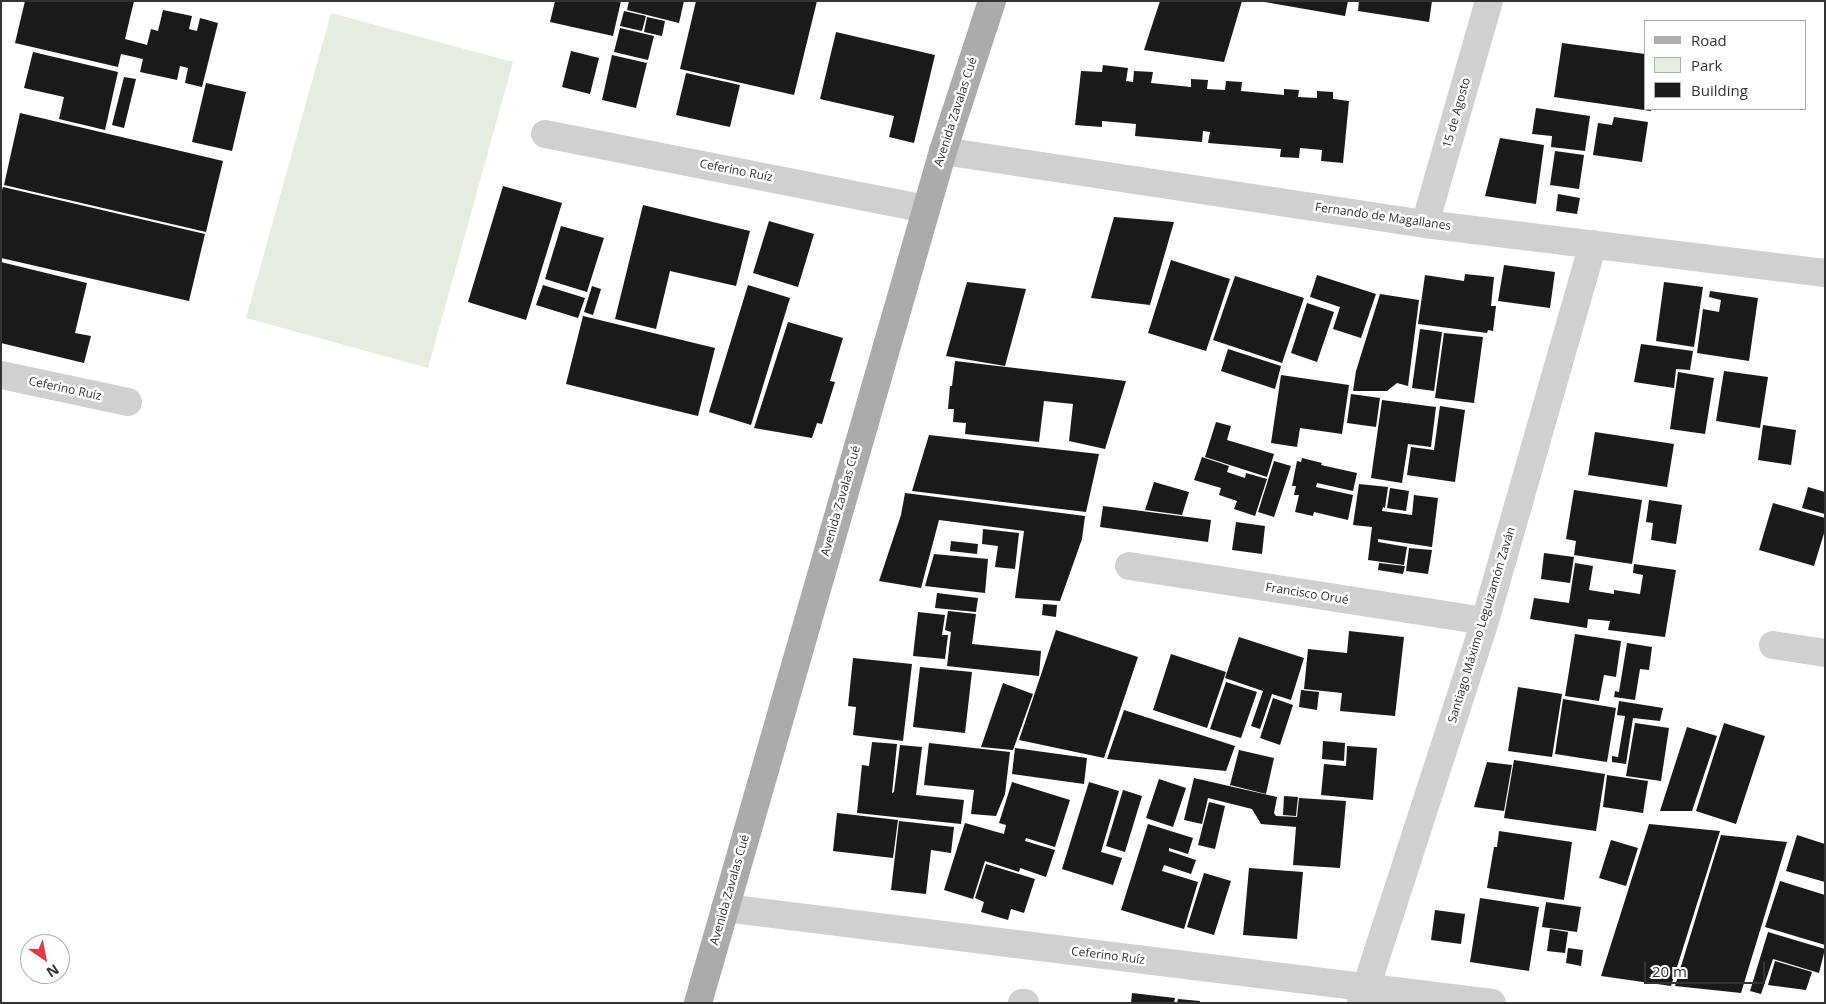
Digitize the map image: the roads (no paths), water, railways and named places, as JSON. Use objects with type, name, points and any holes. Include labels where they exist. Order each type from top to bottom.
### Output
[{"type":"main road","name":"Avenida Zavalas Cué","points":[[698,1003],[943,151],[992,1]]},
{"type":"street","name":"15 de Agosto","points":[[1425,224],[1489,1]]},
{"type":"street","name":"Ceferino Ruíz","points":[[545,134],[926,209]]},
{"type":"street","name":"Fernando de Magallanes","points":[[943,151],[1425,224],[1825,273]]},
{"type":"street","name":"Santiago Máximo Leguizamón Zaván","points":[[1363,995],[1485,621],[1593,244]]},
{"type":"street","name":"Ceferino Ruíz","points":[[1,375],[128,402]]},
{"type":"street","name":"Francisco Orué","points":[[1129,566],[1485,621]]},
{"type":"street","points":[[1774,644],[1825,653]]},
{"type":"street","name":"Ceferino Ruíz","points":[[725,908],[1363,995],[1492,1003]]}]
